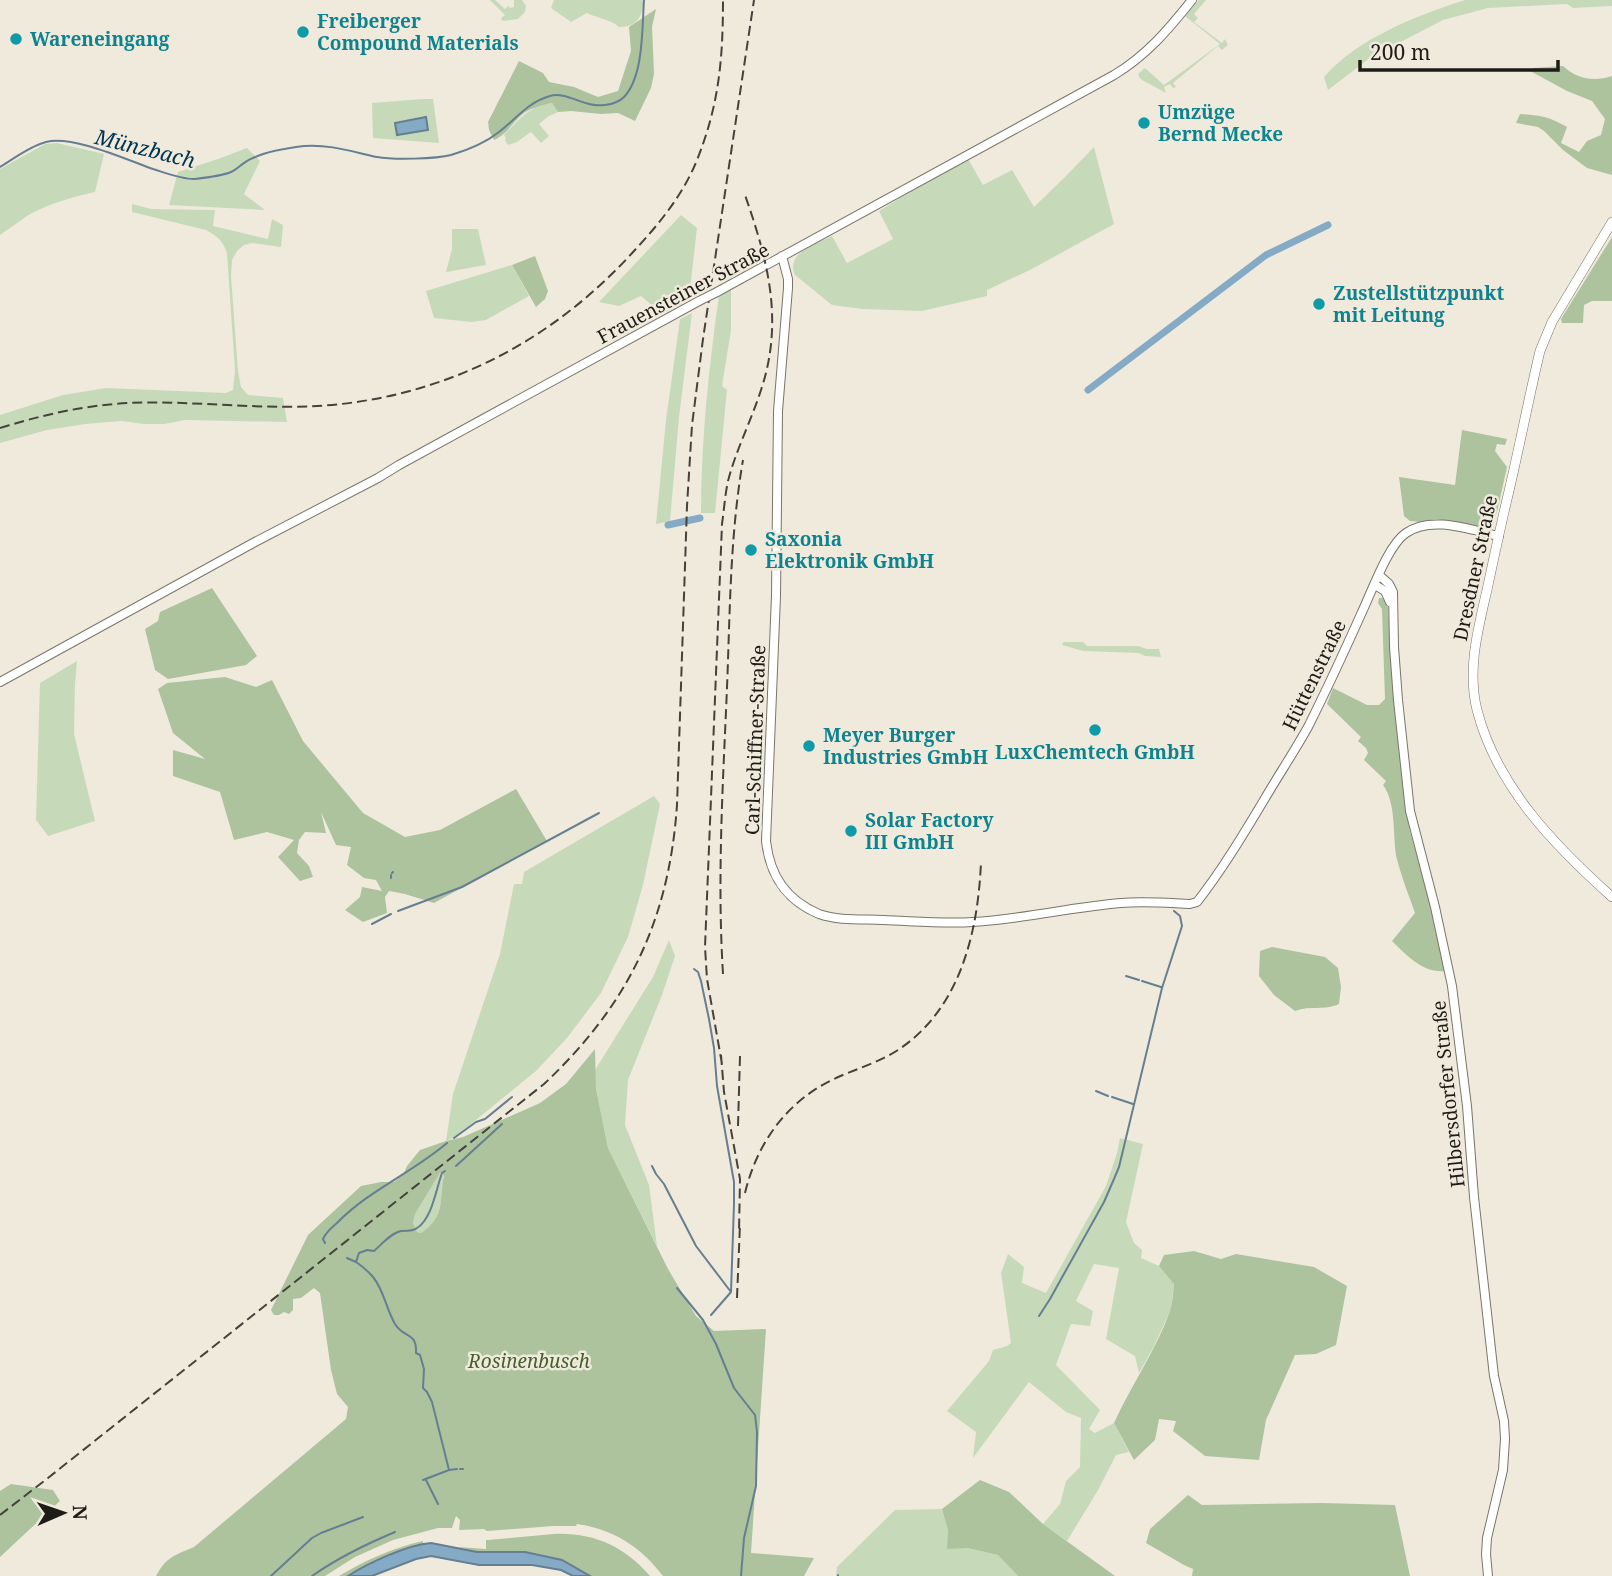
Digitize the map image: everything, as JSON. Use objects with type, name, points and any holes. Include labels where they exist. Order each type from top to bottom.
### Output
[{"type":"main road","name":"Frauensteiner Straße","points":[[0,682],[1114,75],[1149,50],[1192,0]]},
{"type":"main road","name":"Dresdner Straße","points":[[1612,222],[1552,322],[1540,351],[1480,620],[1474,684],[1477,709],[1489,745],[1517,797],[1576,864],[1612,897]]},
{"type":"main road","name":"Carl-Schiffner-Straße","points":[[782,256],[788,288],[779,406],[776,610],[766,841],[771,867],[783,888],[803,906],[828,917],[946,923],[982,922],[1119,903],[1147,901],[1190,904]]},
{"type":"main road","name":"Hüttenstraße","points":[[1190,904],[1196,902],[1208,887],[1293,754],[1394,545],[1407,532],[1424,525],[1445,525],[1499,536]]},
{"type":"main road","name":"Hilbersdorfer Straße","points":[[1379,575],[1393,592],[1398,700],[1410,811],[1452,986],[1494,1376],[1506,1439],[1503,1470],[1487,1538],[1488,1576]]},
{"type":"main road","points":[[1375,584],[1387,593],[1393,610]]},
{"type":"green space","points":[[490,0],[495,0],[505,9],[508,6],[514,7],[514,0],[522,0],[526,6],[525,12],[518,19],[503,21],[501,18],[505,15]]},
{"type":"green space","points":[[554,0],[644,1],[638,20],[619,27],[587,13],[571,22],[551,8]]},
{"type":"green space","points":[[1199,0],[1206,0],[1194,14],[1198,18],[1194,22],[1222,43],[1225,39],[1228,45],[1222,50],[1218,46],[1173,83],[1176,87],[1173,88],[1170,84],[1164,87],[1166,93],[1142,80],[1138,74],[1145,68],[1164,85],[1220,44],[1185,16]]},
{"type":"green space","points":[[1465,0],[1612,0],[1612,6],[1573,8],[1567,4],[1488,8],[1443,20],[1370,58],[1328,90],[1324,77],[1353,51],[1408,21]]},
{"type":"green space","points":[[656,9],[652,27],[654,74],[651,88],[635,121],[618,113],[558,112],[552,103],[524,113],[494,140],[488,122],[519,61],[543,73],[549,82],[574,87],[598,97],[618,91],[631,51],[629,27]]},
{"type":"green space","points":[[1563,66],[1586,78],[1612,76],[1612,175],[1587,168],[1538,127],[1516,123],[1520,114],[1554,121],[1567,127],[1561,143],[1579,152],[1587,141],[1601,135],[1605,119],[1592,101],[1532,72],[1533,68]]},
{"type":"green space","points":[[433,99],[439,143],[373,138],[372,103]]},
{"type":"green space","points":[[552,103],[558,112],[539,124],[549,136],[541,143],[531,132],[508,145],[504,135],[520,119],[536,108]]},
{"type":"green space","points":[[57,143],[104,154],[95,192],[43,208],[0,235],[0,169],[45,144]]},
{"type":"green space","points":[[1094,147],[1114,224],[987,290],[987,296],[922,311],[862,309],[832,305],[795,275],[793,267],[798,255],[832,236],[847,263],[893,239],[879,211],[967,157],[983,185],[1012,170],[1034,207]]},
{"type":"green space","points":[[247,148],[260,161],[244,194],[265,210],[169,205],[178,172]]},
{"type":"green space","points":[[132,204],[151,209],[215,210],[213,226],[268,239],[272,219],[283,225],[281,247],[252,243],[244,245],[232,260],[231,276],[241,387],[248,395],[283,398],[287,422],[185,420],[144,424],[122,421],[47,430],[0,443],[0,415],[63,395],[106,388],[226,393],[233,390],[235,371],[227,253],[224,245],[206,230],[132,212]]},
{"type":"green space","points":[[681,215],[697,228],[689,298],[662,314],[641,296],[619,306],[599,302]]},
{"type":"green space","points":[[452,229],[478,229],[486,265],[446,272],[452,249]]},
{"type":"green space","points":[[1612,237],[1612,301],[1592,301],[1584,305],[1583,323],[1562,323],[1561,319]]},
{"type":"green space","points":[[535,256],[548,291],[545,299],[536,307],[512,265]]},
{"type":"green space","points":[[512,265],[529,296],[486,320],[471,322],[434,318],[426,291]]},
{"type":"green space","points":[[731,288],[731,330],[722,386],[727,390],[715,513],[701,513],[704,431],[715,322],[719,295]]},
{"type":"green space","points":[[692,313],[670,521],[656,524],[666,420],[680,319]]},
{"type":"green space","points":[[1462,430],[1507,439],[1505,445],[1497,444],[1495,451],[1507,467],[1492,524],[1477,526],[1436,519],[1410,521],[1404,516],[1399,477],[1455,485]]},
{"type":"green space","points":[[212,588],[257,656],[246,665],[168,679],[155,670],[145,629],[158,621],[160,612]]},
{"type":"green space","points":[[1379,598],[1385,599],[1388,608],[1393,688],[1410,832],[1431,903],[1446,971],[1423,967],[1392,941],[1415,913],[1396,855],[1392,809],[1383,785],[1386,781],[1364,760],[1368,753],[1358,741],[1361,737],[1327,704],[1333,688],[1367,705],[1379,705],[1385,699],[1382,609],[1378,603]]},
{"type":"green space","points":[[1063,642],[1083,642],[1087,646],[1138,646],[1159,649],[1161,657],[1139,653],[1083,651],[1062,645]]},
{"type":"green space","points":[[77,661],[74,734],[95,821],[48,836],[36,820],[40,683]]},
{"type":"green space","points":[[225,677],[256,687],[272,680],[303,741],[363,813],[405,837],[440,830],[516,789],[547,841],[434,903],[389,891],[385,897],[387,913],[363,922],[345,910],[360,897],[362,887],[382,891],[376,880],[364,878],[347,865],[351,847],[336,845],[321,812],[326,833],[305,832],[299,840],[297,853],[309,866],[313,877],[300,881],[278,857],[294,840],[267,832],[234,840],[220,792],[173,776],[173,750],[205,759],[173,733],[158,689],[167,683]]},
{"type":"green space","points":[[654,796],[660,804],[643,885],[628,937],[601,993],[567,1038],[536,1071],[455,1137],[446,1141],[453,1094],[500,954],[514,884],[522,884],[524,872]]},
{"type":"green space","points":[[669,940],[675,956],[628,1080],[625,1125],[649,1185],[657,1246],[608,1148],[596,1089],[595,1070],[653,977]]},
{"type":"green space","points":[[1272,947],[1325,957],[1338,968],[1341,987],[1339,1004],[1295,1011],[1274,995],[1259,976],[1260,951]]},
{"type":"green space","name":"Rosinenbusch","points":[[595,1049],[596,1089],[608,1148],[668,1269],[696,1316],[714,1331],[766,1329],[751,1553],[814,1558],[804,1576],[663,1576],[636,1548],[614,1535],[590,1526],[577,1524],[487,1531],[459,1530],[460,1520],[456,1516],[452,1528],[438,1528],[393,1540],[355,1557],[325,1576],[156,1576],[167,1561],[194,1547],[346,1419],[348,1407],[337,1394],[331,1370],[320,1293],[314,1288],[301,1298],[293,1299],[293,1310],[289,1314],[284,1312],[274,1315],[271,1310],[308,1235],[361,1186],[394,1182],[403,1175],[420,1150],[463,1137],[540,1103],[566,1084]],"holes":[[[442,1173],[444,1176],[438,1213],[429,1226],[421,1233],[417,1232],[413,1223],[415,1214]]]},
{"type":"green space","points":[[1120,1138],[1143,1144],[1126,1222],[1134,1243],[1142,1250],[1141,1258],[1159,1266],[1174,1283],[1171,1309],[1139,1373],[1135,1356],[1106,1339],[1119,1268],[1094,1264],[1076,1301],[1093,1311],[1090,1326],[1071,1324],[1056,1365],[1100,1410],[1089,1429],[1095,1433],[1114,1423],[1129,1452],[1116,1455],[1067,1541],[1043,1524],[1060,1504],[1066,1481],[1080,1467],[1081,1418],[1066,1412],[1029,1382],[973,1458],[976,1432],[947,1411],[989,1361],[993,1350],[1011,1343],[1001,1273],[1008,1254],[1024,1267],[1022,1283],[1046,1293],[1106,1186]]},
{"type":"green space","points":[[440,1173],[444,1175],[438,1213],[429,1226],[421,1233],[417,1232],[413,1223],[415,1214]]},
{"type":"green space","points":[[1194,1251],[1221,1259],[1236,1254],[1314,1267],[1347,1286],[1336,1345],[1316,1354],[1295,1355],[1266,1420],[1259,1460],[1205,1456],[1173,1431],[1176,1421],[1159,1419],[1155,1440],[1134,1460],[1114,1423],[1170,1311],[1174,1284],[1159,1266],[1164,1255]]},
{"type":"green space","points":[[980,1480],[1009,1492],[1043,1524],[1115,1576],[1018,1576],[998,1555],[967,1548],[947,1549],[948,1531],[942,1509]]},
{"type":"green space","points":[[11,1484],[53,1490],[60,1501],[0,1557],[0,1491]]},
{"type":"green space","points":[[1188,1495],[1202,1505],[1395,1505],[1410,1576],[1192,1576],[1193,1569],[1146,1543],[1150,1529]]},
{"type":"green space","points":[[942,1509],[948,1531],[967,1548],[998,1555],[1018,1576],[836,1576],[837,1567],[895,1510]]},
{"type":"green space","points":[[553,1534],[581,1536],[607,1543],[629,1556],[650,1576],[590,1576],[562,1560],[525,1552],[477,1552],[458,1547],[486,1549],[486,1540]]},
{"type":"green space","points":[[423,1541],[423,1544],[373,1563],[348,1576],[339,1576],[380,1555]]},
{"type":"water","points":[[426,117],[428,130],[397,135],[395,123]]},
{"type":"water","points":[[431,1543],[477,1552],[525,1552],[562,1560],[590,1576],[573,1576],[561,1570],[532,1565],[479,1565],[431,1556],[372,1576],[348,1576],[388,1555]]},
{"type":"waterway","name":"Münzbach","points":[[0,167],[34,146],[57,141],[85,145],[168,174],[194,179],[234,171],[259,156],[304,146],[332,147],[393,159],[451,155],[488,140],[529,107],[550,96],[563,96],[597,105],[611,104],[622,99],[631,88],[639,64],[644,0]]},
{"type":"waterway","points":[[1088,390],[1266,255],[1328,225]]},
{"type":"waterway","points":[[668,525],[700,518]]},
{"type":"waterway","points":[[398,911],[462,887],[599,813]]},
{"type":"waterway","points":[[1039,1316],[1104,1202],[1119,1167],[1162,988],[1182,926],[1180,916],[1174,911]]},
{"type":"waterway","points":[[372,924],[391,914]]},
{"type":"waterway","points":[[694,969],[701,981],[709,1019],[717,1086],[734,1182],[731,1292],[711,1315]]},
{"type":"waterway","points":[[1126,976],[1139,980]]},
{"type":"waterway","points":[[1142,981],[1161,987]]},
{"type":"waterway","points":[[1096,1091],[1108,1096]]},
{"type":"waterway","points":[[454,1138],[476,1122],[485,1119],[512,1097]]},
{"type":"waterway","points":[[1112,1097],[1133,1104]]},
{"type":"waterway","points":[[456,1166],[502,1124]]},
{"type":"waterway","points":[[325,1243],[323,1239],[327,1232],[349,1211],[447,1143]]},
{"type":"waterway","points":[[652,1166],[696,1246],[731,1292]]},
{"type":"waterway","points":[[445,1171],[442,1173],[430,1211],[422,1224],[413,1230],[394,1234],[374,1251],[359,1253],[356,1262],[377,1282],[395,1324],[414,1341],[416,1353],[420,1355],[424,1369],[423,1388],[432,1402],[449,1470]]},
{"type":"waterway","points":[[347,1258],[356,1262]]},
{"type":"waterway","points":[[677,1288],[703,1320],[734,1388],[755,1415],[756,1486],[744,1538],[741,1576]]},
{"type":"waterway","points":[[423,1480],[457,1469]]},
{"type":"waterway","points":[[426,1480],[438,1504]]},
{"type":"waterway","points":[[271,1576],[312,1538],[363,1517]]},
{"type":"waterway","points":[[312,1576],[352,1552],[395,1532]]},
{"type":"railway","points":[[0,428],[64,411],[113,404],[288,407],[341,404],[384,397],[425,387],[464,373],[538,334],[604,282],[670,209],[685,185],[697,160],[715,101],[721,62],[723,0]]},
{"type":"railway","points":[[0,1515],[544,1084],[574,1054],[599,1023],[621,992],[639,958],[654,923],[665,886],[672,847],[677,805],[692,425],[754,0]]},
{"type":"railway","points":[[722,1064],[707,979],[705,947],[722,524],[731,469],[768,365],[772,315],[766,268],[745,195]]},
{"type":"railway","points":[[723,974],[722,795],[731,574],[743,460]]},
{"type":"railway","points":[[745,1193],[757,1157],[788,1112],[817,1088],[898,1050],[919,1033],[937,1013],[951,991],[970,942],[981,862]]},
{"type":"railway","points":[[721,1055],[724,1092],[740,1179],[739,1232]]},
{"type":"railway","points":[[738,1126],[740,1056]]},
{"type":"railway","points":[[737,1298],[740,1224]]},
{"type":"place","name":"Freiberger Compound Materials","points":[[303,32]]},
{"type":"place","name":"Wareneingang","points":[[16,39]]},
{"type":"place","name":"Umzüge Bernd Mecke","points":[[1144,123]]},
{"type":"place","name":"Zustellstützpunkt mit Leitung","points":[[1319,304]]},
{"type":"place","name":"Saxonia Elektronik GmbH","points":[[751,550]]},
{"type":"place","name":"LuxChemtech GmbH","points":[[1095,730]]},
{"type":"place","name":"Meyer Burger Industries GmbH","points":[[809,746]]},
{"type":"place","name":"Solar Factory III GmbH","points":[[851,831]]}]
